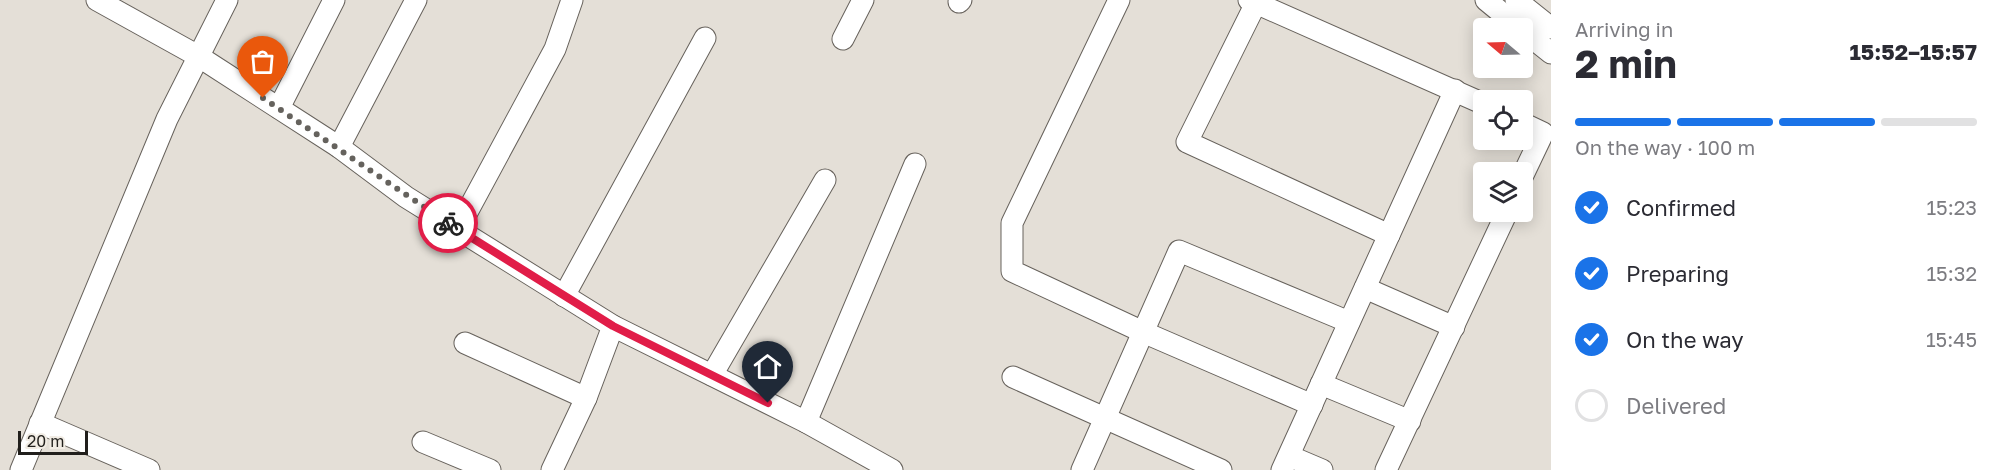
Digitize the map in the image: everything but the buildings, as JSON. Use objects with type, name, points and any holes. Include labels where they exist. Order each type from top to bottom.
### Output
[{"type":"street","points":[[97,0],[198,56],[339,147],[406,196],[613,326],[806,422],[892,470]]},
{"type":"street","points":[[21,470],[166,119],[226,0]]},
{"type":"street","points":[[279,108],[334,0]]},
{"type":"street","points":[[339,147],[417,0]]},
{"type":"street","points":[[458,229],[555,49],[572,0]]},
{"type":"street","points":[[843,39],[862,0]]},
{"type":"street","points":[[1119,0],[1012,223],[1012,271],[1143,332],[1312,405]]},
{"type":"street","points":[[1486,0],[1508,18]]},
{"type":"street","points":[[1516,0],[1551,28]]},
{"type":"street","points":[[1389,235],[1187,142],[1253,2],[1473,99]]},
{"type":"street","points":[[564,296],[705,38]]},
{"type":"street","points":[[1533,39],[1551,53]]},
{"type":"street","points":[[1322,470],[1286,463],[1455,90]]},
{"type":"street","points":[[1530,162],[1547,127]]},
{"type":"street","points":[[806,422],[915,164]]},
{"type":"street","points":[[712,375],[825,180]]},
{"type":"street","points":[[1386,470],[1502,222]]},
{"type":"street","points":[[1082,470],[1179,251],[1349,322]]},
{"type":"street","points":[[1365,288],[1454,327]]},
{"type":"street","points":[[552,470],[586,398],[613,326]]},
{"type":"street","points":[[465,343],[586,398]]},
{"type":"street","points":[[1013,377],[1221,470]]},
{"type":"street","points":[[1322,384],[1410,421]]},
{"type":"street","points":[[40,423],[149,470]]},
{"type":"street","points":[[423,442],[490,470]]},
{"type":"way so far","points":[[263,98],[339,147],[406,196],[448,223]]},
{"type":"route","points":[[448,223],[613,326],[768,403]]}]
